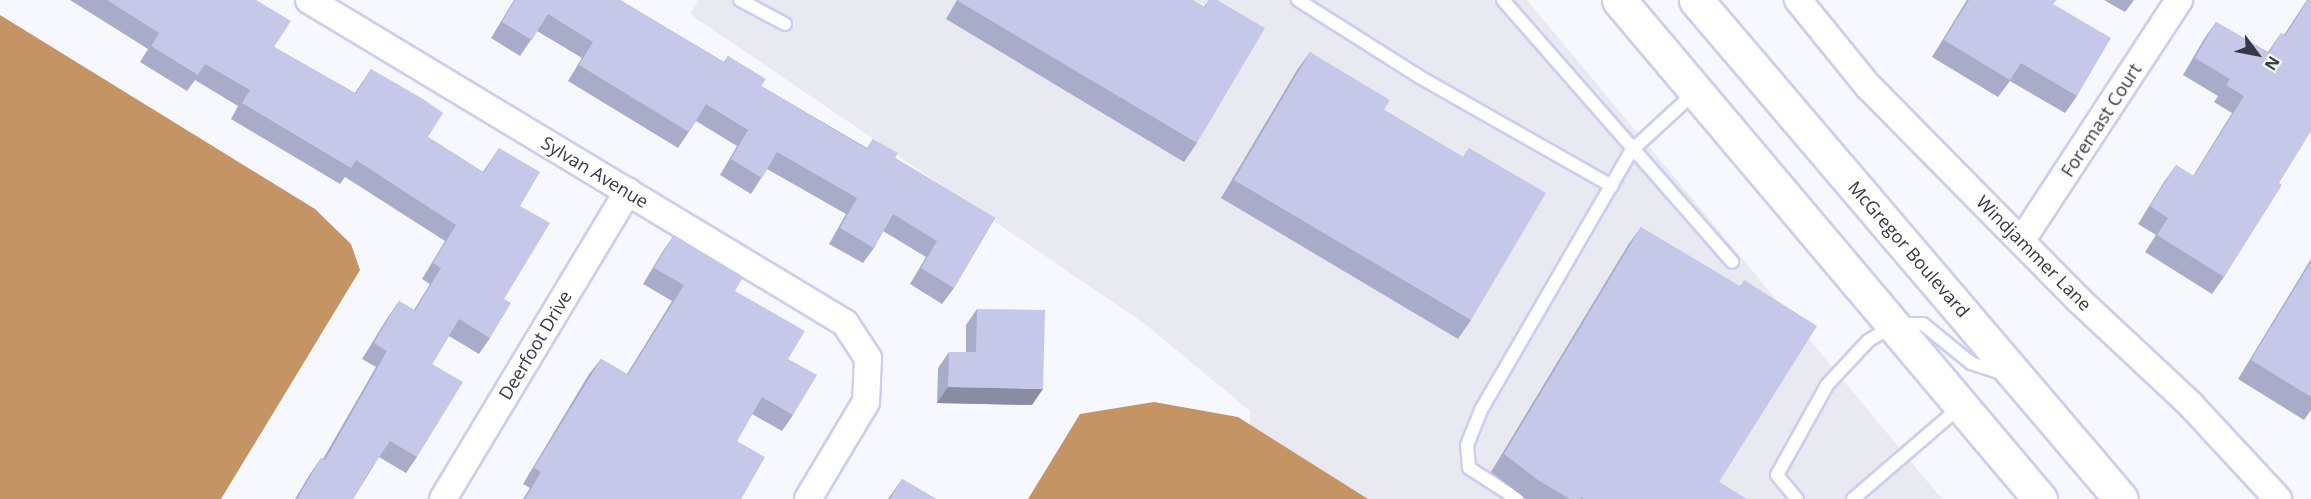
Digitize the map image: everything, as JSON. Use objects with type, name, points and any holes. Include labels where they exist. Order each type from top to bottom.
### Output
[{"type":"main road","points":[[1619,0],[1895,324],[2040,499]]},
{"type":"main road","name":"McGregor Boulevard","points":[[1696,0],[2121,499]]},
{"type":"street","name":"Sylvan Avenue","points":[[309,0],[845,323],[868,358],[867,402],[808,499]]},
{"type":"street","name":"Windjammer Lane","points":[[1798,0],[1868,87],[2191,405],[2278,499]]},
{"type":"street","name":"Foremast Court","points":[[2022,240],[2179,0]]},
{"type":"street","name":"Deerfoot Drive","points":[[443,499],[628,191]]},
{"type":"lane","points":[[740,0],[785,24]]},
{"type":"lane","points":[[1298,0],[1418,76],[1612,186]]},
{"type":"lane","points":[[1503,0],[1732,262]]},
{"type":"lane","points":[[1517,499],[1469,468],[1467,445],[1481,410],[1632,150],[1696,91]]},
{"type":"lane","points":[[1797,499],[1777,475],[1827,385],[1868,341],[1895,324],[1923,324],[1971,363],[2019,378]]},
{"type":"lane","points":[[1853,499],[1962,405]]},
{"type":"shaded area","points":[[699,0],[1527,0],[1942,499],[1368,499],[1250,425],[1250,411],[1145,324],[690,14]]},
{"type":"shaded area","points":[[0,15],[315,209],[351,244],[360,270],[221,499],[0,499]]},
{"type":"shaded area","points":[[1154,402],[1238,417],[1368,499],[1028,499],[1080,414]]},
{"type":"building","points":[[107,0],[256,0],[291,21],[274,47],[356,94],[371,69],[423,99],[443,113],[428,137],[484,173],[499,148],[540,172],[520,206],[550,223],[504,299],[511,303],[490,338],[459,319],[432,364],[463,382],[417,457],[390,441],[353,499],[297,499],[321,458],[325,460],[387,351],[374,343],[399,301],[415,311],[441,268],[433,263],[456,225],[356,160],[351,168],[242,103],[250,90],[205,64],[198,75],[151,46],[159,33]]},
{"type":"building","points":[[515,0],[620,0],[725,63],[728,56],[766,79],[761,86],[867,149],[873,139],[898,153],[895,158],[995,218],[954,288],[921,268],[937,241],[893,214],[874,248],[840,228],[857,198],[777,152],[762,178],[731,159],[748,130],[706,104],[689,132],[579,65],[593,42],[548,14],[532,40],[502,22]]},
{"type":"building","points":[[959,0],[1192,0],[1205,8],[1209,0],[1217,0],[1265,28],[1197,143]]},
{"type":"building","points":[[1969,0],[2056,0],[2053,4],[2111,38],[2077,96],[2021,63],[2010,80],[1944,40]]},
{"type":"building","points":[[2308,0],[2311,0],[2311,131],[2279,183],[2282,185],[2224,277],[2157,235],[2168,218],[2150,206],[2176,165],[2194,176],[2244,96],[2226,85],[2230,79],[2195,58],[2216,22],[2269,53],[2281,33],[2285,36]]},
{"type":"building","points":[[1310,52],[1390,100],[1384,110],[1463,157],[1469,148],[1546,193],[1471,320],[1234,180]]},
{"type":"building","points":[[1641,227],[1740,286],[1744,280],[1817,326],[1719,482],[1746,499],[1584,499],[1581,497],[1570,499],[1538,480],[1504,454]]},
{"type":"building","points":[[674,235],[743,277],[735,291],[805,331],[788,359],[817,375],[793,415],[762,397],[737,441],[765,457],[741,499],[525,499],[541,472],[534,468],[601,359],[628,375],[684,285],[654,268]]},
{"type":"building","points":[[2311,262],[2311,397],[2251,360]]},
{"type":"building","points":[[977,309],[1045,310],[1043,389],[948,387],[949,352],[976,352]]},
{"type":"building","points":[[902,479],[936,499],[890,499]]}]
